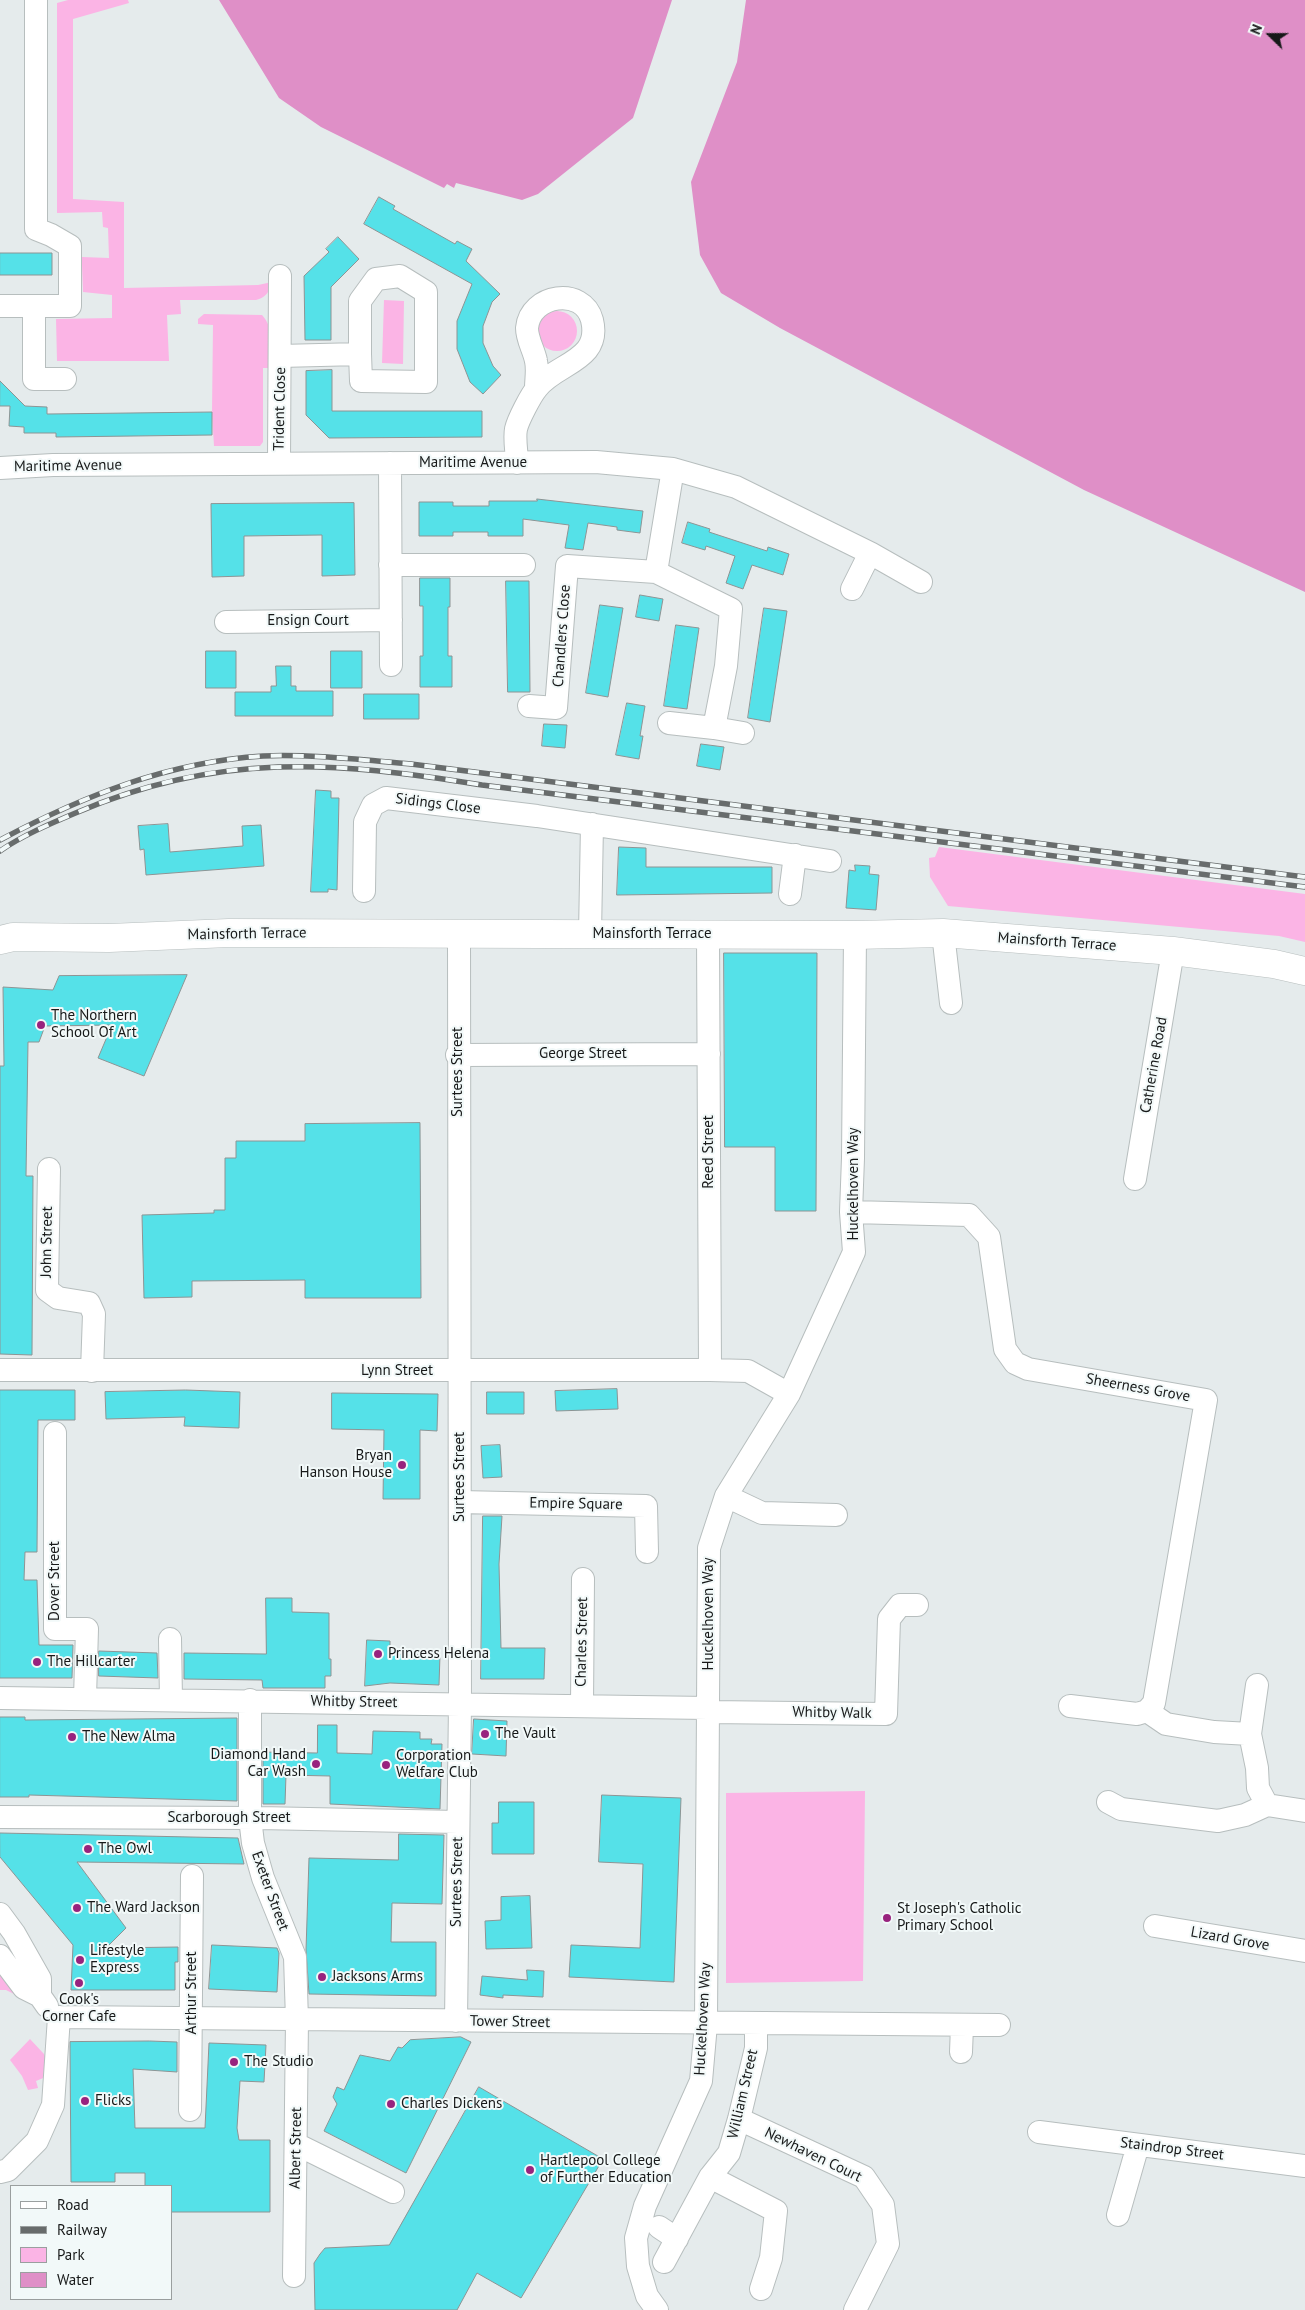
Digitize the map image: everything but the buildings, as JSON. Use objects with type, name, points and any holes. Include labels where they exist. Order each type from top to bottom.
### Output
[{"type":"main road","name":"Mainsforth Terrace","points":[[4,941],[229,933],[855,935],[943,933],[1173,951],[1274,964],[1305,971]]},
{"type":"street","points":[[0,306],[70,306],[70,246],[36,229],[36,0]]},
{"type":"street","name":"Trident Close","points":[[279,462],[280,276]]},
{"type":"street","points":[[400,276],[426,292],[426,382],[361,381],[360,354],[360,301],[376,280],[400,276]]},
{"type":"street","points":[[34,306],[34,379],[65,379]]},
{"type":"street","name":"Trident Close","points":[[280,356],[360,354]]},
{"type":"street","points":[[517,463],[516,429],[536,388]]},
{"type":"street","name":"Maritime Avenue","points":[[0,468],[52,465],[176,465],[279,462],[596,462],[673,469],[736,487],[870,553],[921,582]]},
{"type":"street","points":[[390,463],[391,665]]},
{"type":"street","points":[[656,572],[673,469]]},
{"type":"street","points":[[852,589],[870,553]]},
{"type":"street","points":[[390,565],[524,565]]},
{"type":"street","name":"Chandlers Close","points":[[530,706],[556,708],[567,566],[656,572],[731,609],[726,666],[714,728]]},
{"type":"street","name":"Ensign Court","points":[[226,622],[391,620]]},
{"type":"street","points":[[669,723],[743,733]]},
{"type":"street","name":"Sidings Close","points":[[364,891],[365,822],[373,805],[386,798],[537,816],[830,860]]},
{"type":"street","points":[[590,934],[592,824]]},
{"type":"street","points":[[790,894],[795,855]]},
{"type":"street","name":"Surtees Street","points":[[456,2021],[460,1703],[459,933]]},
{"type":"street","points":[[943,933],[951,1004]]},
{"type":"street","name":"Reed Street","points":[[708,934],[710,1370]]},
{"type":"street","name":"Huckelhoven Way","points":[[657,2310],[647,2296],[638,2266],[636,2238],[645,2206],[700,2081],[706,2024],[709,1548],[726,1496],[789,1394],[854,1252],[851,1212],[855,935]]},
{"type":"street","name":"Catherine Road","points":[[1135,1179],[1173,951]]},
{"type":"street","name":"George Street","points":[[458,1055],[709,1054]]},
{"type":"street","name":"John Street","points":[[49,1169],[46,1290],[58,1298],[89,1303],[94,1314],[92,1371]]},
{"type":"street","name":"Sheerness Grove","points":[[851,1212],[969,1215],[989,1237],[1005,1349],[1015,1363],[1028,1369],[1206,1400],[1154,1703],[1147,1711]]},
{"type":"street","name":"Lynn Street","points":[[0,1370],[748,1371],[789,1394]]},
{"type":"street","name":"Dover Street","points":[[55,1433],[55,1629],[87,1629],[85,1698]]},
{"type":"street","points":[[726,1496],[762,1513],[836,1515]]},
{"type":"street","name":"Empire Square","points":[[460,1502],[646,1506],[647,1552]]},
{"type":"street","name":"Charles Street","points":[[582,1706],[583,1579]]},
{"type":"street","name":"Whitby Walk","points":[[709,1710],[886,1714],[889,1619],[900,1605],[917,1606]]},
{"type":"street","points":[[170,1639],[171,1700]]},
{"type":"street","points":[[1257,1685],[1250,1734],[1257,1768],[1258,1788],[1267,1805]]},
{"type":"street","name":"Whitby Street","points":[[0,1698],[460,1703],[709,1710]]},
{"type":"street","name":"Exeter Street","points":[[250,1700],[250,1818],[263,1878],[295,1957],[297,2020]]},
{"type":"street","points":[[1070,1706],[1137,1714],[1147,1711],[1166,1724],[1214,1732],[1250,1734]]},
{"type":"street","points":[[1108,1802],[1121,1810],[1218,1821],[1245,1816],[1267,1805],[1305,1811]]},
{"type":"street","name":"Scarborough Street","points":[[0,1817],[250,1818],[458,1822]]},
{"type":"street","name":"Arthur Street","points":[[190,2110],[192,1876]]},
{"type":"street","points":[[0,1914],[14,1933],[40,1979],[40,1996]]},
{"type":"street","name":"Lizard Grove","points":[[1155,1926],[1305,1951]]},
{"type":"street","points":[[0,1956],[24,1988],[40,1996],[46,2005],[59,2017],[53,2105],[37,2141],[8,2170],[0,2172]]},
{"type":"street","name":"Tower Street","points":[[59,2017],[999,2025]]},
{"type":"street","name":"Albert Street","points":[[294,2276],[297,2020]]},
{"type":"street","name":"William Street","points":[[664,2262],[668,2233],[729,2153],[756,2048],[756,2024]]},
{"type":"street","points":[[961,2052],[962,2026]]},
{"type":"street","name":"Newhaven Court","points":[[739,2119],[864,2177],[883,2205],[888,2244],[855,2310]]},
{"type":"street","name":"Staindrop Street","points":[[1039,2132],[1305,2166]]},
{"type":"street","points":[[296,2144],[393,2192]]},
{"type":"street","points":[[1118,2214],[1138,2145]]},
{"type":"street","points":[[710,2177],[776,2211],[771,2258],[761,2288]]},
{"type":"green space","points":[[68,0],[128,0],[129,3],[73,19],[73,199],[124,202],[124,288],[258,285],[272,282],[267,294],[256,300],[180,300],[181,314],[167,315],[169,361],[57,361],[56,319],[112,318],[112,295],[83,292],[82,265],[78,264],[78,244],[81,244],[82,257],[109,258],[108,228],[103,227],[102,212],[57,213],[57,3]]},
{"type":"green space","points":[[384,300],[404,301],[403,364],[382,363]]},
{"type":"green space","points":[[553,311],[561,311],[568,314],[574,320],[577,331],[574,342],[568,348],[561,351],[553,351],[546,348],[540,342],[537,335],[537,327],[540,320],[546,314]]},
{"type":"green space","points":[[204,314],[262,315],[269,327],[271,333],[271,368],[263,368],[263,442],[260,446],[214,446],[212,412],[213,325],[198,324],[198,319]]},
{"type":"green space","points":[[939,847],[1305,894],[1305,942],[1279,936],[948,906],[930,877],[929,858],[935,857]]},
{"type":"green space","points":[[865,1791],[863,1981],[726,1983],[726,1793]]},
{"type":"green space","points":[[0,1974],[16,1995],[6,1990],[0,1990]]},
{"type":"green space","points":[[30,2039],[44,2054],[53,2074],[36,2081],[38,2088],[28,2090],[22,2076],[10,2060]]},
{"type":"water","points":[[219,0],[672,0],[633,118],[538,194],[522,200],[456,183],[454,188],[447,184],[444,188],[321,127],[279,98]]},
{"type":"water","points":[[746,0],[1305,0],[1305,592],[1084,490],[780,328],[721,293],[700,255],[691,182],[737,62]]},
{"type":"railway","points":[[0,840],[63,809],[127,784],[160,774],[194,765],[228,760],[263,756],[300,756],[411,764],[1305,877]]},
{"type":"railway","points":[[0,851],[28,835],[78,812],[130,793],[180,779],[229,771],[278,767],[327,767],[428,777],[1305,887]]},
{"type":"place","name":"The Northern School Of Art","points":[[41,1025]]},
{"type":"place","name":"Bryan Hanson House","points":[[402,1465]]},
{"type":"place","name":"Princess Helena","points":[[378,1654]]},
{"type":"place","name":"The Hillcarter","points":[[37,1662]]},
{"type":"place","name":"The Vault","points":[[485,1734]]},
{"type":"place","name":"The New Alma","points":[[72,1737]]},
{"type":"place","name":"Diamond Hand Car Wash","points":[[316,1764]]},
{"type":"place","name":"Corporation Welfare Club","points":[[386,1765]]},
{"type":"place","name":"The Owl","points":[[88,1849]]},
{"type":"place","name":"The Ward Jackson","points":[[77,1908]]},
{"type":"place","name":"St Joseph's Catholic Primary School","points":[[887,1918]]},
{"type":"place","name":"Lifestyle Express","points":[[80,1960]]},
{"type":"place","name":"Jacksons Arms","points":[[322,1977]]},
{"type":"place","name":"Cook's Corner Cafe","points":[[79,1983]]},
{"type":"place","name":"The Studio","points":[[234,2062]]},
{"type":"place","name":"Flicks","points":[[85,2101]]},
{"type":"place","name":"Charles Dickens","points":[[391,2104]]},
{"type":"place","name":"Hartlepool College of Further Education","points":[[530,2170]]}]
